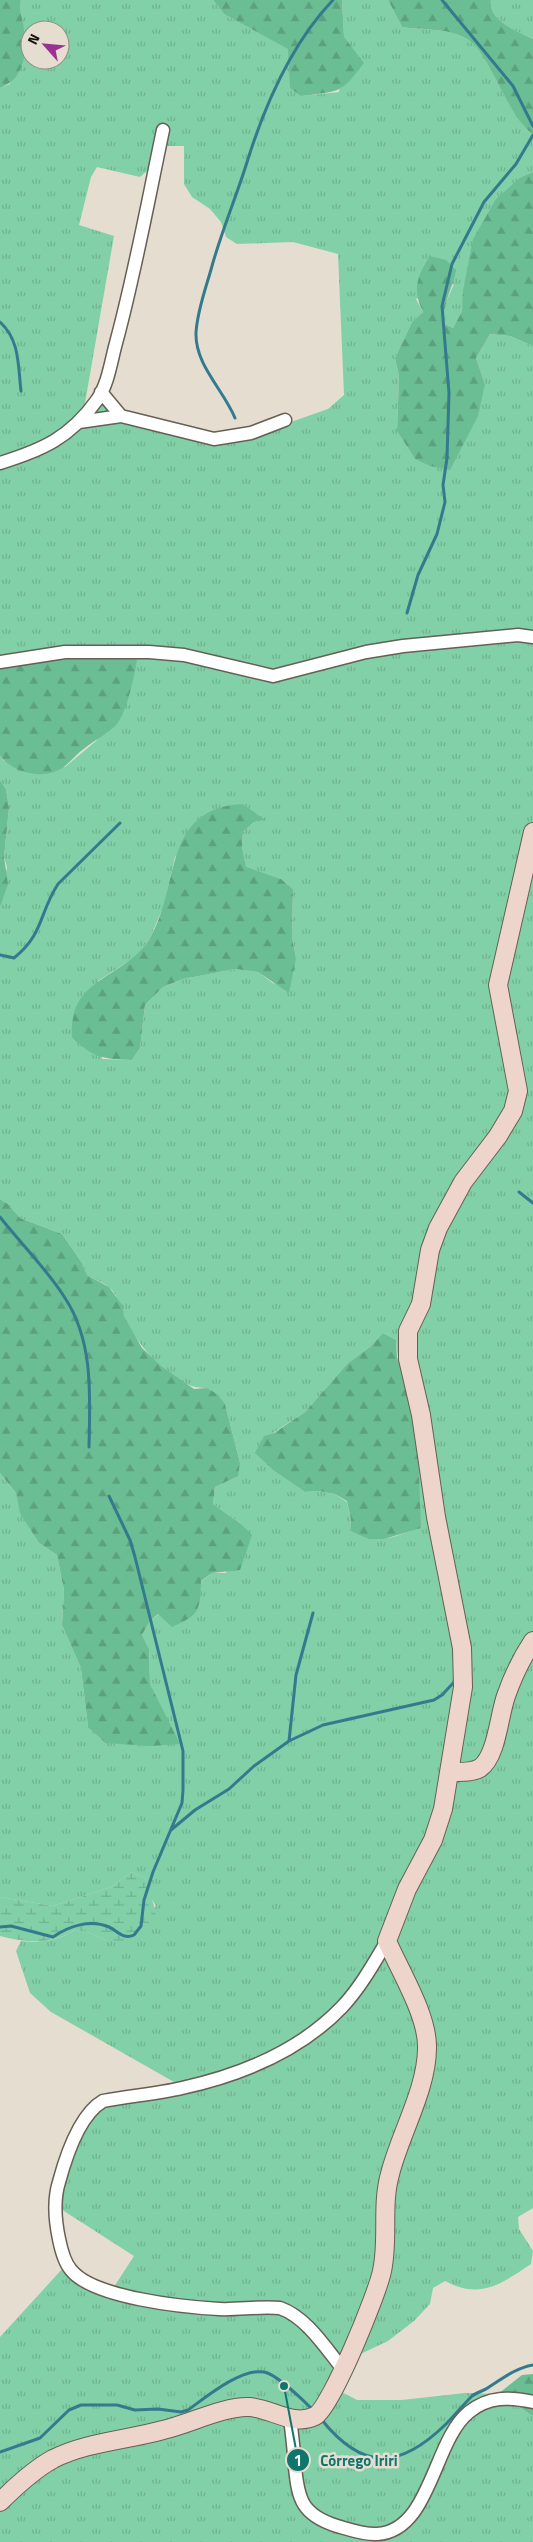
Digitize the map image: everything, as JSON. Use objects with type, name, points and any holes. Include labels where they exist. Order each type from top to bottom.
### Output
[{"type":"street","points":[[0,463],[39,451],[79,422],[98,399],[126,305],[163,130]]},
{"type":"street","points":[[101,392],[121,416]]},
{"type":"street","points":[[79,422],[121,416],[214,438],[251,433],[285,420]]},
{"type":"street","points":[[0,662],[65,652],[150,652],[184,655],[273,676],[366,652],[403,646],[518,634],[533,636]]},
{"type":"street","points":[[342,2368],[302,2321],[280,2308],[219,2309],[130,2297],[96,2289],[71,2270],[64,2257],[55,2222],[55,2202],[60,2178],[80,2127],[87,2114],[103,2101],[180,2089],[216,2080],[259,2064],[296,2046],[343,2006],[387,1941],[407,1888],[433,1840],[443,1809],[463,1687],[462,1648],[408,1359],[408,1331],[421,1304],[430,1250],[438,1228],[463,1182],[498,1136],[513,1111],[518,1091],[498,985],[533,832]]},
{"type":"street","points":[[450,1772],[471,1772],[486,1762],[498,1730],[505,1698],[520,1660],[533,1641]]},
{"type":"street","points":[[0,2502],[35,2470],[53,2459],[82,2448],[163,2430],[236,2408],[249,2407],[304,2417],[329,2398],[374,2300],[382,2271],[386,2193],[390,2173],[421,2082],[428,2050],[427,2036],[417,2008],[387,1941]]},
{"type":"street","points":[[304,2417],[298,2495],[305,2507],[314,2515],[329,2523],[376,2535],[391,2531],[405,2522],[418,2507],[452,2432],[468,2413],[486,2401],[502,2398],[533,2402]]},
{"type":"green space","points":[[0,0],[21,0],[20,9],[22,20],[20,20],[20,70],[16,77],[0,88]]},
{"type":"green space","points":[[21,0],[213,0],[224,14],[289,49],[301,96],[339,92],[344,37],[342,0],[388,0],[402,27],[450,32],[465,38],[474,45],[482,55],[514,113],[533,134],[533,172],[521,177],[467,277],[462,311],[453,328],[445,324],[442,311],[454,284],[416,299],[423,312],[412,322],[395,358],[399,376],[397,431],[415,459],[485,384],[476,358],[490,334],[510,336],[533,346],[533,2208],[518,2217],[519,2229],[533,2251],[531,2264],[510,2278],[490,2287],[469,2289],[458,2287],[445,2281],[433,2288],[430,2304],[414,2321],[388,2341],[350,2359],[334,2388],[357,2400],[402,2400],[465,2393],[498,2394],[533,2416],[533,2542],[0,2542],[0,2337],[64,2267],[110,2293],[134,2256],[53,2204],[82,2117],[108,2099],[174,2082],[51,2012],[30,1993],[16,1951],[21,1941],[36,1942],[49,1940],[62,1937],[75,1930],[88,1932],[107,1941],[156,1906],[149,1895],[145,1878],[131,1872],[111,1887],[53,1906],[0,1897],[0,1473],[16,1493],[21,1513],[39,1543],[57,1555],[64,1590],[62,1625],[81,1668],[88,1727],[105,1743],[124,1743],[158,1702],[150,1684],[149,1649],[142,1635],[150,1621],[212,1573],[226,1573],[241,1524],[213,1504],[215,1487],[237,1476],[240,1463],[225,1404],[207,1388],[194,1387],[182,1382],[158,1364],[130,1328],[111,1289],[87,1275],[82,1263],[62,1234],[20,1218],[8,1204],[0,1199],[0,907],[7,867],[4,857],[9,808],[6,789],[0,780],[0,756],[4,761],[65,767],[96,741],[127,699],[130,686],[0,663],[0,88],[10,84],[20,37],[20,70],[70,70],[70,20],[22,20],[19,5]],"holes":[[[163,146],[184,146],[184,184],[192,197],[210,209],[221,222],[226,237],[237,244],[293,242],[338,254],[344,395],[328,409],[243,439],[197,434],[103,405],[85,403],[114,236],[79,225],[91,177],[97,167],[140,177],[155,164]],[[243,804],[264,820],[254,822],[243,832],[242,847],[246,868],[281,879],[293,889],[292,937],[296,958],[274,984],[258,972],[235,969],[183,979],[163,987],[145,1005],[140,1048],[132,1060],[102,1059],[98,981],[137,956],[150,938],[164,905],[175,857]],[[383,1333],[396,1340],[417,1528],[399,1535],[377,1538],[350,1531],[351,1520],[347,1502],[335,1494],[318,1491],[305,1492],[274,1471],[256,1453],[264,1437],[305,1412],[348,1363],[370,1347]]]},
{"type":"green space","points":[[213,0],[342,0],[344,37],[364,63],[349,81],[338,90],[301,96],[290,88],[288,49],[224,14]]},
{"type":"green space","points":[[388,0],[491,0],[491,7],[499,19],[512,29],[533,39],[533,134],[514,113],[490,69],[474,45],[465,38],[450,32],[402,27]]},
{"type":"green space","points":[[491,0],[533,0],[533,39],[512,29],[499,19],[491,7]]},
{"type":"green space","points":[[533,172],[533,346],[510,336],[490,334],[476,358],[485,384],[478,416],[450,470],[430,466],[415,459],[397,431],[399,376],[395,358],[412,322],[423,312],[417,290],[419,277],[430,256],[446,260],[456,270],[446,303],[444,317],[445,324],[453,328],[462,311],[463,291],[473,239],[496,199],[521,177]]},
{"type":"green space","points":[[125,650],[137,660],[127,703],[116,725],[57,771],[40,774],[22,771],[6,762],[0,756],[0,663]]},
{"type":"green space","points":[[0,780],[6,789],[9,808],[4,857],[8,884],[0,907]]},
{"type":"green space","points":[[243,804],[265,820],[254,822],[243,832],[242,847],[246,867],[281,879],[293,889],[292,937],[296,958],[289,993],[258,972],[235,969],[183,979],[163,987],[145,1005],[140,1048],[132,1060],[106,1058],[86,1049],[72,1037],[73,1017],[79,1002],[88,990],[100,980],[127,963],[150,938],[160,917],[177,853],[186,834],[198,819],[217,809]]},
{"type":"green space","points":[[0,1199],[8,1204],[20,1218],[62,1234],[82,1263],[87,1275],[109,1287],[122,1305],[124,1316],[142,1348],[161,1366],[194,1389],[207,1388],[217,1394],[225,1404],[240,1463],[238,1476],[215,1487],[213,1504],[241,1524],[252,1535],[240,1570],[212,1573],[201,1581],[199,1605],[193,1615],[172,1627],[158,1614],[150,1621],[142,1635],[149,1649],[150,1684],[180,1744],[151,1746],[105,1743],[88,1727],[81,1668],[62,1625],[64,1590],[57,1555],[39,1543],[20,1513],[16,1493],[0,1473]]},
{"type":"green space","points":[[383,1333],[396,1340],[397,1357],[417,1420],[421,1528],[384,1539],[369,1539],[350,1531],[351,1520],[347,1501],[335,1494],[318,1491],[305,1492],[274,1471],[255,1453],[264,1436],[274,1433],[305,1412],[348,1363],[370,1347]]},
{"type":"green space","points":[[131,1872],[145,1878],[156,1915],[156,1921],[137,1942],[107,1941],[88,1932],[75,1930],[57,1938],[39,1941],[0,1936],[0,1897],[53,1906],[111,1887]]},
{"type":"green space","points":[[533,2374],[533,2416],[498,2394],[522,2375]]},
{"type":"waterway","points":[[235,418],[200,356],[196,333],[200,308],[220,239],[272,95],[305,35],[333,0]]},
{"type":"waterway","points":[[442,0],[513,86],[533,126]]},
{"type":"waterway","points":[[407,613],[418,575],[437,534],[445,502],[443,485],[447,458],[449,393],[442,306],[452,264],[484,202],[516,164],[533,135]]},
{"type":"waterway","points":[[0,322],[7,329],[15,345],[21,391]]},
{"type":"waterway","points":[[0,955],[14,958],[24,949],[36,932],[47,904],[58,884],[120,823]]},
{"type":"waterway","points":[[519,1192],[533,1203]]},
{"type":"waterway","points":[[0,1217],[65,1298],[81,1333],[86,1351],[88,1370],[89,1447]]},
{"type":"waterway","points":[[0,1927],[11,1926],[53,1937],[73,1927],[94,1924],[109,1927],[124,1936],[134,1935],[141,1926],[144,1900],[153,1872],[182,1803],[183,1751],[135,1557],[130,1540],[109,1496]]},
{"type":"waterway","points":[[289,1741],[296,1675],[313,1613]]},
{"type":"waterway","points":[[171,1830],[195,1810],[229,1789],[254,1766],[289,1741],[323,1725],[434,1700],[442,1695],[456,1680]]},
{"type":"waterway","points":[[321,2419],[336,2436],[351,2448],[366,2455],[381,2458],[396,2457],[412,2450],[429,2439],[474,2395],[515,2371],[533,2365]]},
{"type":"waterway","points":[[0,2452],[40,2438],[69,2410],[81,2405],[117,2405],[135,2410],[158,2409],[181,2412],[188,2410],[214,2391],[235,2379],[255,2372],[269,2374],[290,2388],[313,2410]]},
{"type":"place","name":"Córrego Iriri","points":[[284,2386]]}]
